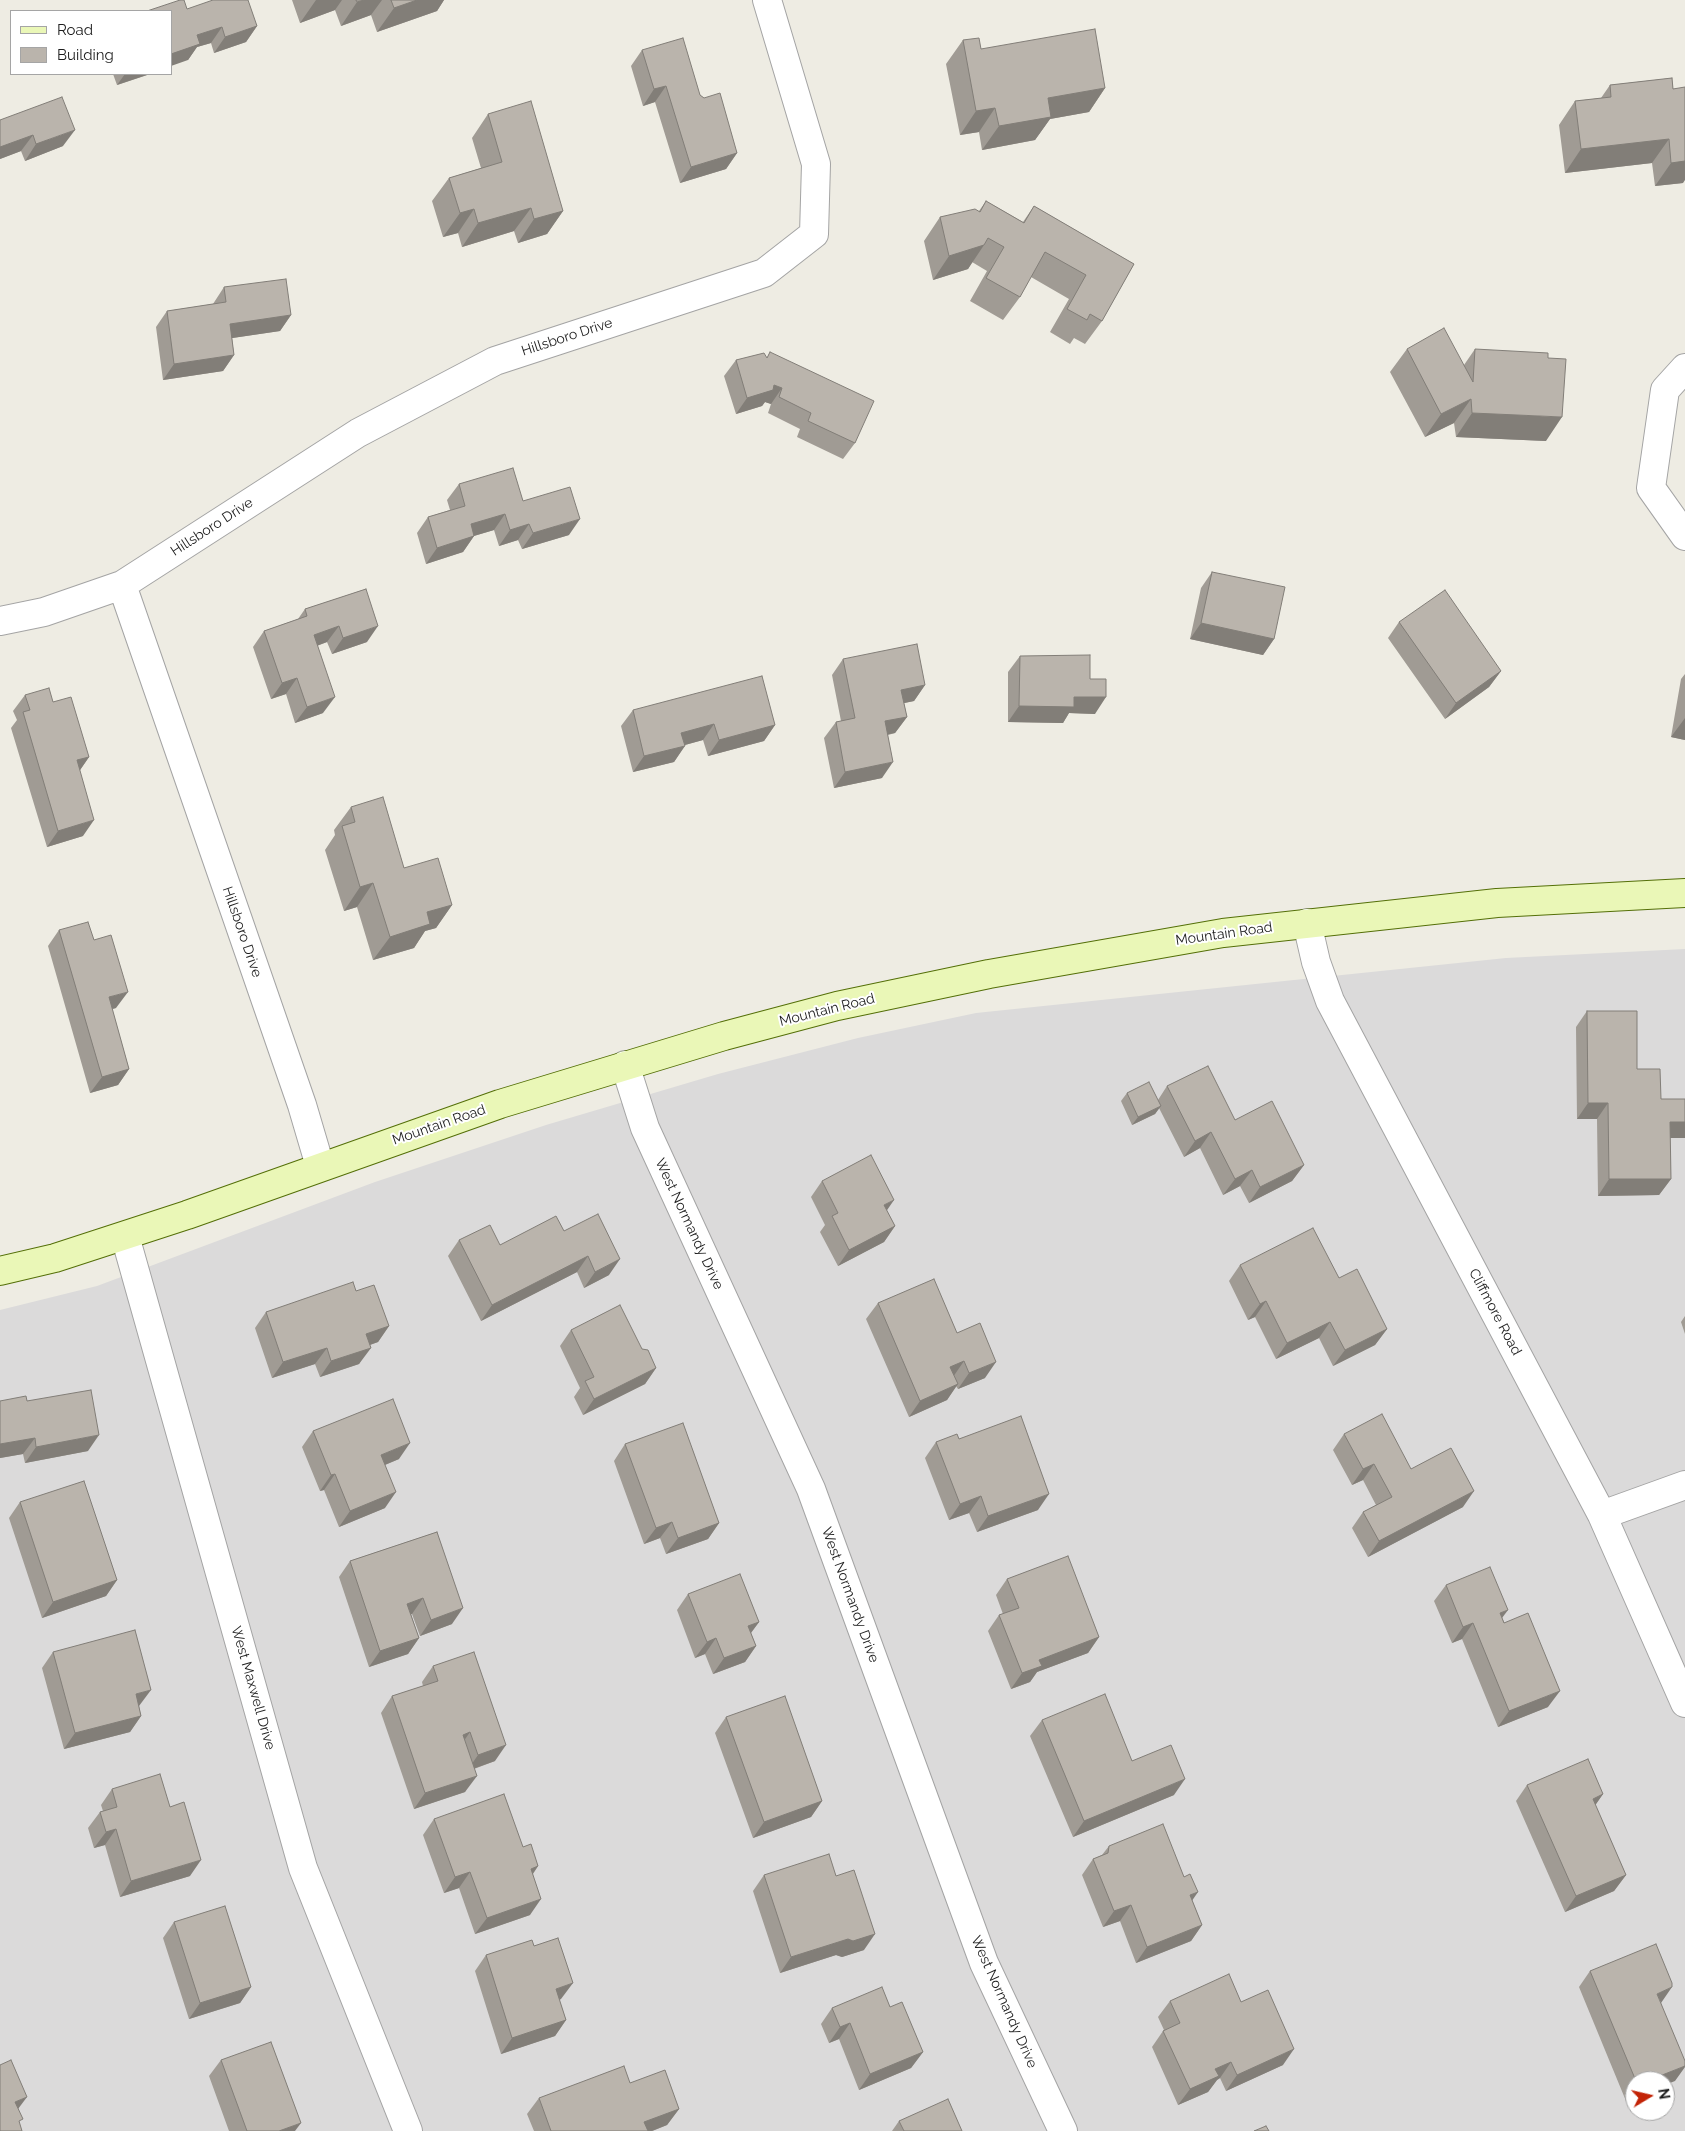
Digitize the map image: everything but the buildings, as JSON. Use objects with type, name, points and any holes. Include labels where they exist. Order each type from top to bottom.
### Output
[{"type":"main road","name":"Mountain Road","points":[[0,1272],[55,1258],[125,1236],[500,1104],[625,1065],[837,1006],[989,974],[1223,933],[1497,903],[1685,893]]},
{"type":"street","name":"Hillsboro Drive","points":[[0,621],[44,612],[122,585],[358,433],[495,361],[764,273],[814,234],[816,164],[768,0]]},
{"type":"street","points":[[1685,368],[1665,390],[1651,488],[1685,536]]},
{"type":"street","name":"Hillsboro Drive","points":[[122,585],[299,1096],[320,1166]]},
{"type":"street","name":"Cliffmore Road","points":[[1307,923],[1316,962],[1330,1001],[1602,1515],[1685,1703]]},
{"type":"street","name":"West Normandy Drive","points":[[625,1065],[645,1128],[811,1489],[984,1963],[1063,2131]]},
{"type":"street","name":"West Maxwell Drive","points":[[125,1236],[303,1868],[408,2131]]},
{"type":"street","points":[[1602,1515],[1685,1485]]},
{"type":"shaded area","points":[[1685,949],[1685,2131],[0,2131],[0,1310],[97,1286],[375,1182],[546,1125],[718,1074],[858,1038],[976,1013],[1506,958]]}]
